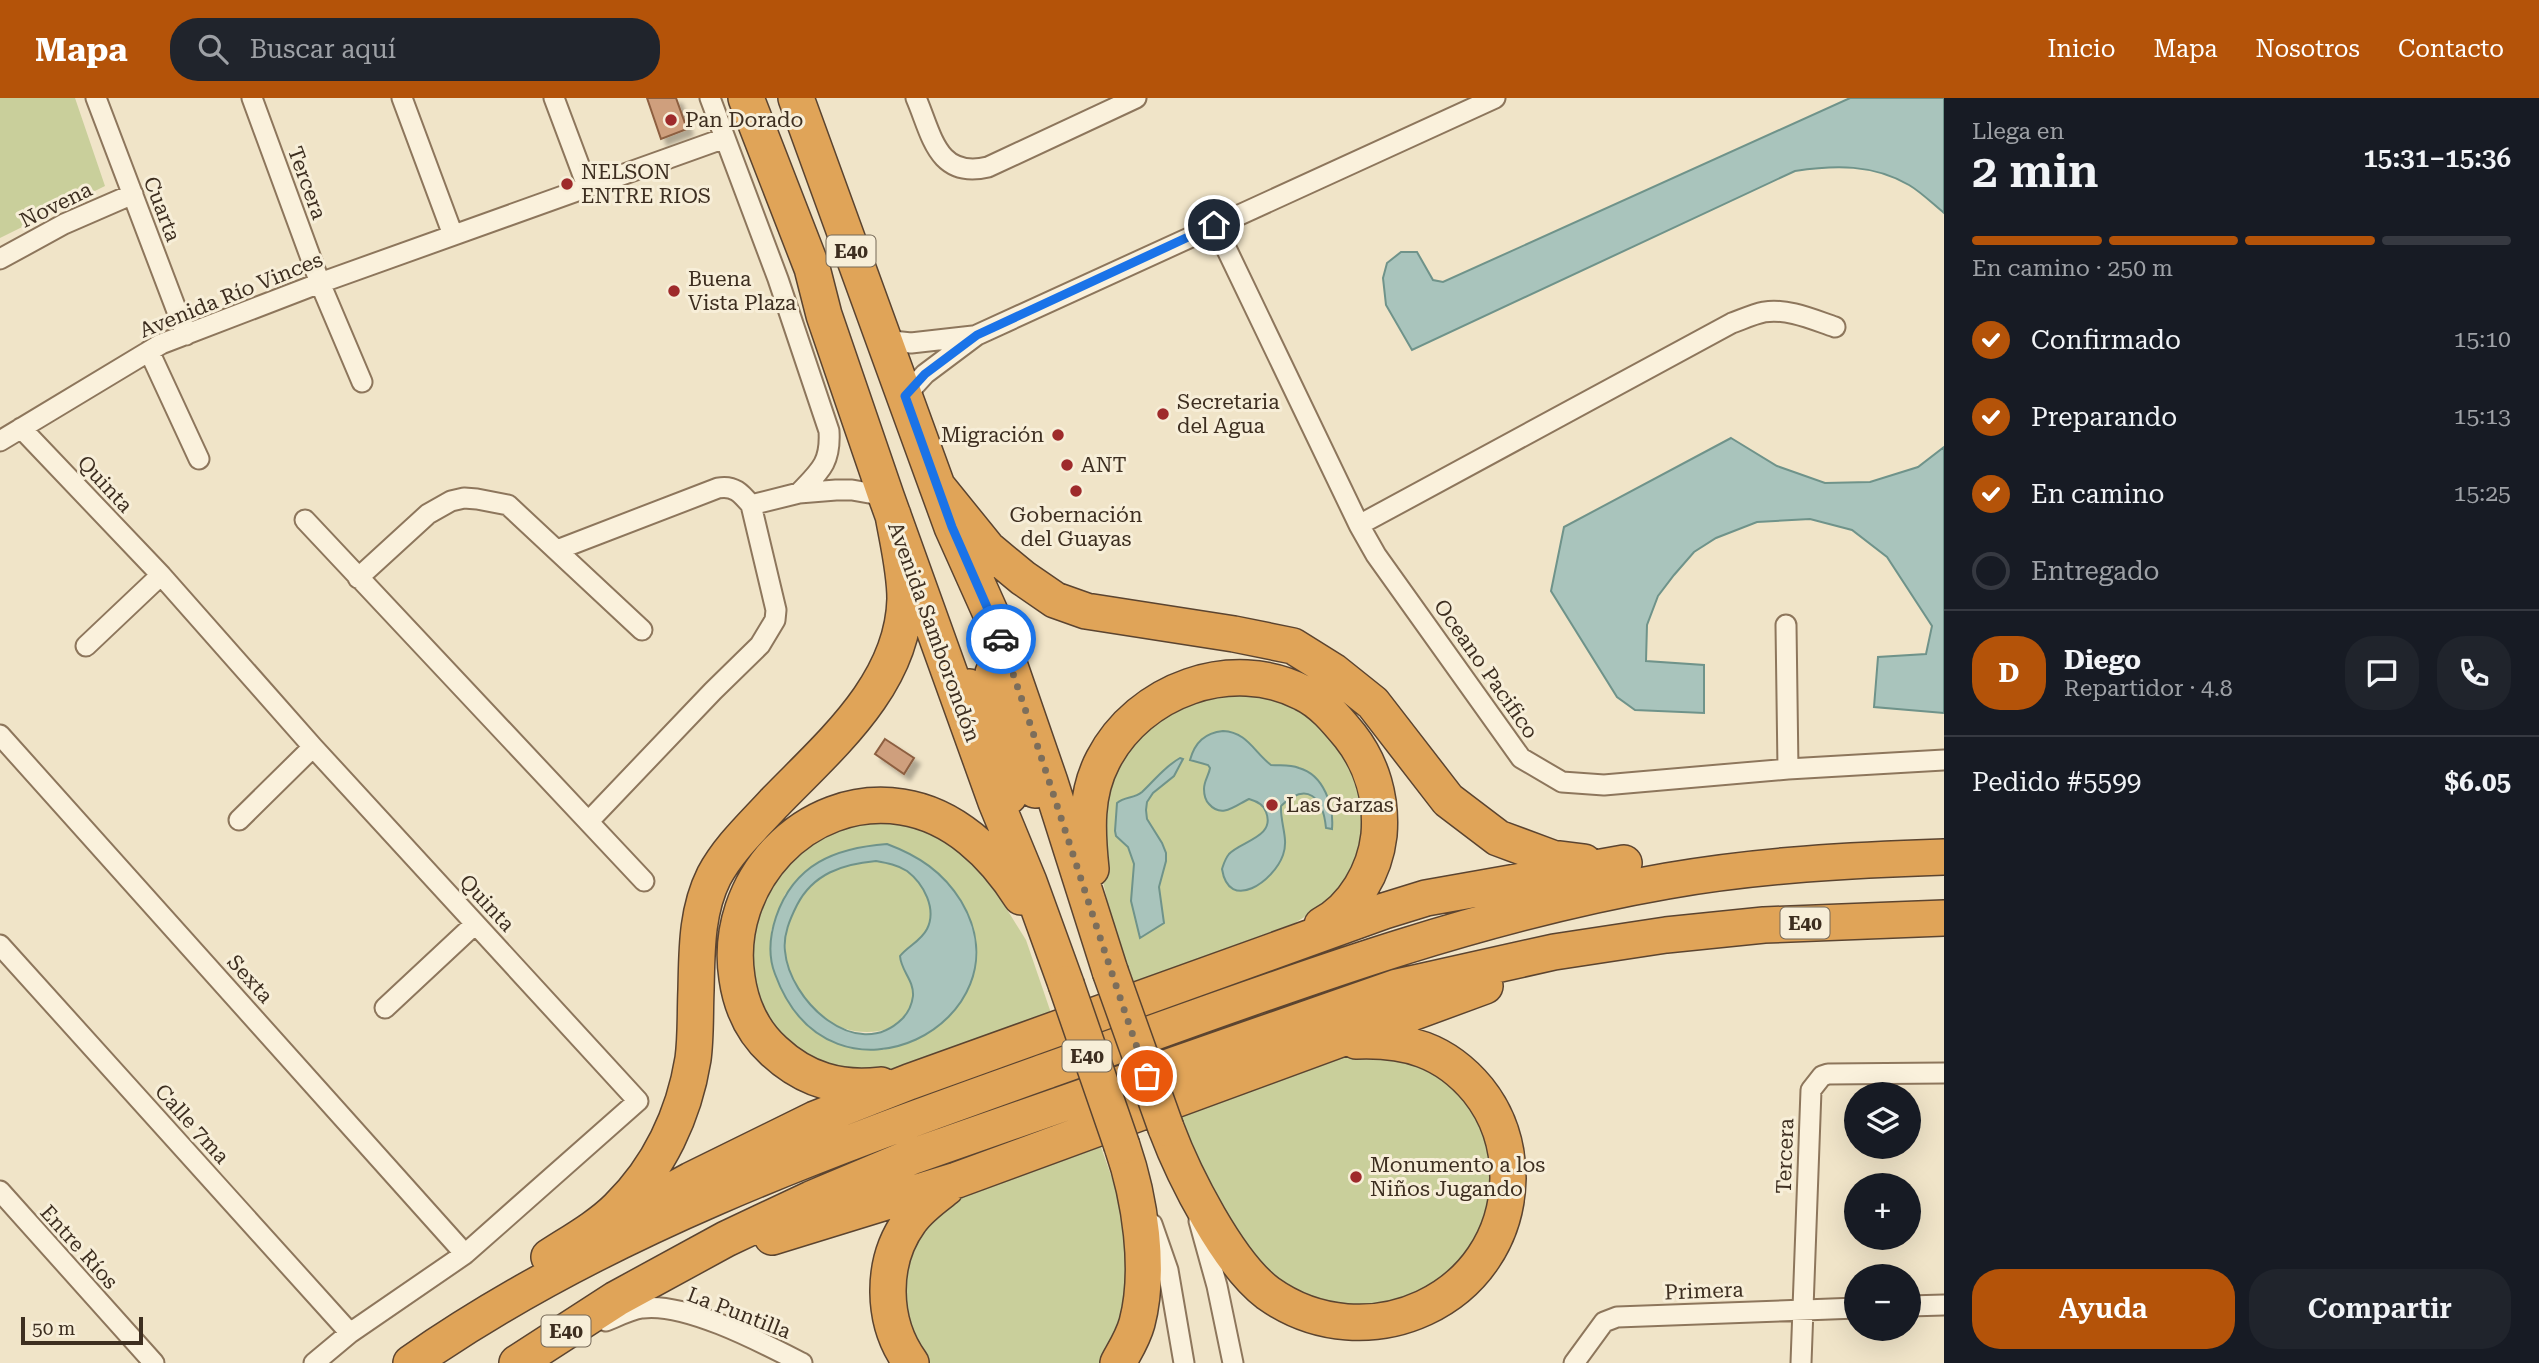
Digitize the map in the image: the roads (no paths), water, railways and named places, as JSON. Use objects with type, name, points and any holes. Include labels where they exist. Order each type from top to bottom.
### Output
[{"type":"highway","name":"Avenida Samborondón","points":[[746,98],[813,268],[824,315],[889,506],[996,802],[1029,882],[1125,1155],[1141,1230],[1143,1260],[1141,1301],[1136,1325],[1118,1363]]},
{"type":"highway","name":"E40","points":[[796,98],[952,527],[995,623],[1050,782],[1110,971],[1166,1128],[1186,1174]]},
{"type":"highway","points":[[937,486],[988,549],[1023,579],[1055,600],[1086,611],[1293,646],[1333,671],[1373,703],[1448,800],[1498,838],[1552,858],[1593,863],[1624,863]]},
{"type":"highway","points":[[399,1363],[457,1317],[616,1210],[631,1195],[654,1163],[673,1130],[687,1088],[693,1056],[699,923],[704,899],[714,876],[750,829],[862,709],[887,671],[901,627],[905,602],[902,564],[889,506]]},
{"type":"highway","points":[[913,574],[950,636],[980,718],[989,724],[999,722],[1003,719],[1005,709],[978,626],[952,527]]},
{"type":"highway","points":[[1099,935],[1088,835],[1088,810],[1096,778],[1113,744],[1138,715],[1177,691],[1216,679],[1262,679],[1305,694],[1332,716],[1355,743],[1368,764],[1379,804],[1374,857],[1361,887],[1336,918],[1276,950]]},
{"type":"highway","points":[[1029,882],[999,766],[998,760],[1006,751],[1014,750],[1020,753],[1024,760],[1050,834],[1086,897]]},
{"type":"highway","points":[[909,1082],[856,1088],[817,1080],[782,1059],[753,1026],[745,1009],[735,967],[734,944],[738,920],[758,874],[794,836],[816,822],[841,812],[864,808],[902,807],[942,820],[963,832],[1011,881],[1052,950]]},
{"type":"highway","name":"E40","points":[[411,1363],[510,1300],[600,1251],[794,1163],[1327,971],[1453,931],[1579,899],[1668,881],[1804,864],[1944,857]]},
{"type":"highway","points":[[551,1256],[691,1180],[815,1119],[909,1082],[1384,911],[1426,898],[1624,863],[1668,858],[1804,864]]},
{"type":"highway","name":"E40","points":[[529,1355],[617,1300],[726,1239],[811,1199],[911,1157],[1397,987],[1554,952],[1666,935],[1764,925],[1944,918]]},
{"type":"highway","points":[[617,1300],[763,1240],[957,1180],[1321,1048],[1413,1011],[1511,977],[1666,935]]},
{"type":"highway","points":[[1186,1174],[1218,1231],[1252,1278],[1268,1293],[1298,1309],[1341,1322],[1386,1322],[1425,1309],[1464,1282],[1480,1264],[1490,1247],[1502,1219],[1505,1203],[1508,1164],[1499,1126],[1492,1111],[1469,1079],[1437,1056],[1416,1047],[1398,1041],[1381,1040],[1356,1041],[1321,1048]]},
{"type":"highway","points":[[911,1363],[898,1341],[891,1321],[888,1281],[892,1259],[910,1220],[926,1203],[957,1180]]},
{"type":"street","name":"Cuarta","points":[[96,98],[186,335]]},
{"type":"street","name":"Tercera","points":[[252,98],[320,283],[362,382]]},
{"type":"street","points":[[402,98],[453,235]]},
{"type":"street","points":[[554,98],[587,186]]},
{"type":"street","points":[[710,98],[810,369],[829,431],[830,449],[827,460],[799,493]]},
{"type":"street","points":[[916,98],[940,155],[950,164],[974,170],[988,167],[1136,98]]},
{"type":"street","points":[[905,396],[925,374],[977,335],[1495,98]]},
{"type":"street","name":"Avenida Río Vinces","points":[[0,441],[149,351],[186,335],[320,283],[725,138]]},
{"type":"street","name":"Novena","points":[[0,259],[64,224],[132,194]]},
{"type":"street","name":"Oceano Pacifico","points":[[1214,225],[1376,555],[1521,758],[1562,782],[1604,785],[1788,769],[1944,760]]},
{"type":"street","points":[[1359,525],[1732,323],[1765,312],[1780,312],[1799,315],[1835,327]]},
{"type":"street","points":[[883,340],[911,343],[977,335]]},
{"type":"street","points":[[149,351],[200,459]]},
{"type":"street","name":"Quinta","points":[[21,428],[161,575],[313,747],[638,1101],[465,1254],[350,1333],[314,1363]]},
{"type":"street","points":[[557,550],[718,488],[732,487],[751,505],[776,610],[770,630],[760,645],[589,821]]},
{"type":"street","points":[[751,505],[799,493],[852,490],[889,506]]},
{"type":"street","points":[[358,579],[428,514],[451,501],[464,498],[508,505],[642,630]]},
{"type":"street","points":[[305,520],[644,881]]},
{"type":"street","points":[[86,646],[161,575]]},
{"type":"street","points":[[1786,625],[1788,769]]},
{"type":"street","name":"Sexta","points":[[0,735],[465,1254]]},
{"type":"street","points":[[239,820],[313,747]]},
{"type":"street","points":[[385,1008],[475,924]]},
{"type":"street","name":"Calle 7ma","points":[[0,945],[350,1333]]},
{"type":"street","name":"Tercera","points":[[1801,1363],[1811,1090],[1822,1076],[1828,1073],[1944,1073]]},
{"type":"street","points":[[1125,1155],[1168,1270],[1184,1363]]},
{"type":"street","points":[[1186,1174],[1217,1286],[1233,1363]]},
{"type":"street","name":"Entre Ríos","points":[[0,1191],[154,1363]]},
{"type":"street","points":[[1921,1306],[1944,1305]]},
{"type":"street","name":"La Puntilla","points":[[529,1355],[628,1312],[653,1308],[683,1312],[744,1335],[794,1362]]},
{"type":"street","name":"Primera","points":[[1574,1363],[1604,1322],[1617,1317],[1844,1308]]},
{"type":"water","points":[[1850,98],[1944,98],[1944,213],[1913,188],[1882,173],[1839,167],[1795,171],[1412,350],[1386,305],[1383,278],[1387,263],[1401,252],[1417,252],[1433,280],[1443,282]]},
{"type":"water","points":[[1731,438],[1777,466],[1825,483],[1870,482],[1918,467],[1944,447],[1944,713],[1874,707],[1878,657],[1926,654],[1932,626],[1887,557],[1852,530],[1810,519],[1757,522],[1716,538],[1694,552],[1658,596],[1647,625],[1646,661],[1704,665],[1704,713],[1635,710],[1617,697],[1551,591],[1564,527]]},
{"type":"water","points":[[1223,731],[1244,739],[1271,765],[1292,766],[1315,777],[1326,792],[1331,811],[1332,829],[1326,828],[1321,808],[1312,796],[1299,795],[1290,798],[1281,806],[1285,843],[1283,855],[1271,874],[1262,882],[1242,891],[1233,889],[1226,882],[1222,869],[1234,849],[1262,833],[1268,820],[1265,809],[1249,799],[1224,811],[1214,808],[1204,793],[1210,768],[1190,760],[1202,740]]},
{"type":"water","points":[[1180,758],[1183,759],[1174,776],[1153,793],[1147,802],[1147,819],[1166,853],[1159,887],[1164,923],[1140,938],[1131,901],[1134,864],[1128,847],[1116,836],[1115,831],[1117,803],[1139,794]]},
{"type":"water","points":[[887,844],[910,854],[938,873],[961,901],[976,945],[970,984],[949,1017],[916,1040],[877,1050],[838,1044],[802,1020],[775,974],[771,953],[776,917],[794,884],[819,862],[868,846]],"holes":[[[876,861],[900,867],[913,876],[927,897],[930,921],[924,933],[900,956],[913,990],[908,1011],[902,1019],[884,1031],[865,1034],[846,1030],[828,1020],[812,1006],[789,970],[785,939],[797,905],[811,885],[840,868]]]},
{"type":"place","name":"Pan Dorado","points":[[671,120]]},
{"type":"place","name":"NELSON ENTRE RIOS","points":[[567,184]]},
{"type":"place","name":"Buena Vista Plaza","points":[[674,291]]},
{"type":"place","name":"Secretaria del Agua","points":[[1163,414]]},
{"type":"place","name":"Migración","points":[[1058,435]]},
{"type":"place","name":"ANT","points":[[1067,465]]},
{"type":"place","name":"Gobernación del Guayas","points":[[1076,491]]},
{"type":"place","name":"Las Garzas","points":[[1272,805]]},
{"type":"place","name":"Monumento a los Niños Jugando","points":[[1356,1177]]}]
